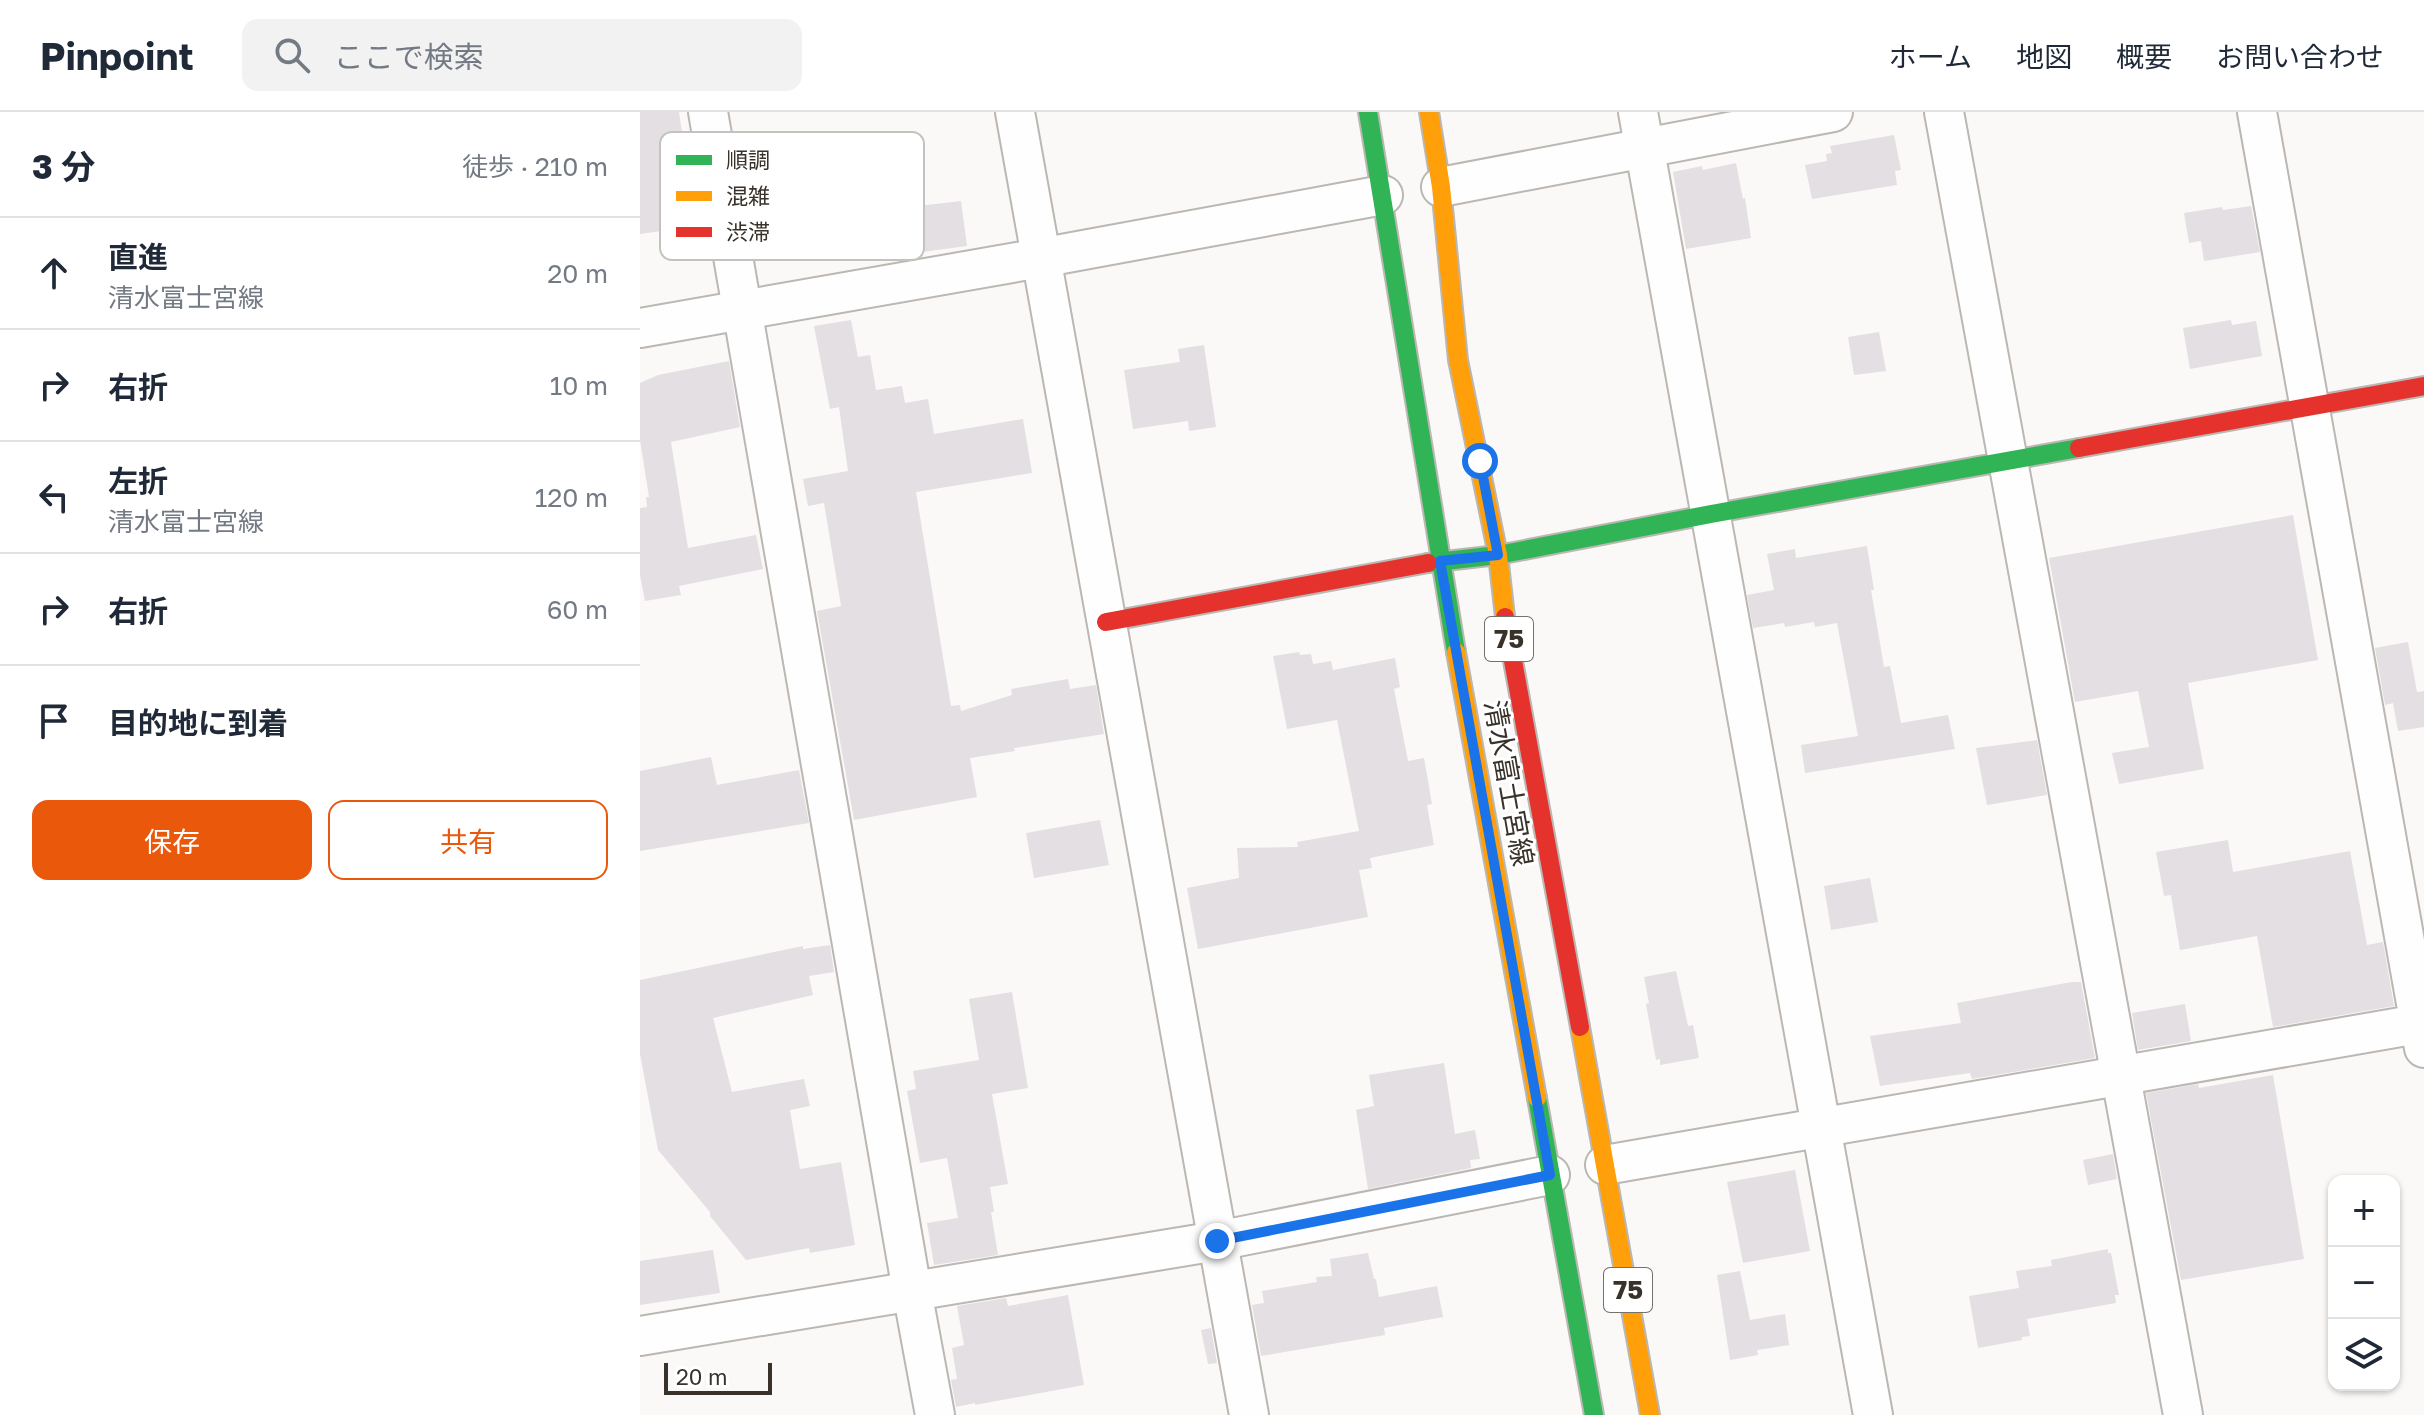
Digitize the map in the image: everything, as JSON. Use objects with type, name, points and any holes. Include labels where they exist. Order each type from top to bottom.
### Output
[{"type":"main road","name":"清水富士宮線","points":[[1368,112],[1440,561],[1594,1415]]},
{"type":"main road","name":"清水富士宮線","points":[[1429,112],[1441,187],[1458,360],[1498,555],[1505,615],[1650,1415]]},
{"type":"main road","points":[[1106,622],[1440,561],[1498,555],[2424,386]]},
{"type":"street","points":[[708,112],[712,132]]},
{"type":"street","points":[[1015,112],[1249,1415]]},
{"type":"street","points":[[1441,187],[1641,130],[1833,112]]},
{"type":"street","points":[[1944,112],[2183,1415]]},
{"type":"street","points":[[1605,1165],[2121,1074],[2423,1031],[2257,112]]},
{"type":"street","points":[[1641,130],[1873,1415]]},
{"type":"street","points":[[640,328],[1383,195]]},
{"type":"street","points":[[734,260],[935,1415]]},
{"type":"street","points":[[640,1336],[1217,1241],[1550,1175]]},
{"type":"building","points":[[640,112],[679,112],[682,132],[660,132],[660,231],[640,234]]},
{"type":"building","points":[[1894,135],[1901,170],[1895,171],[1897,185],[1812,199],[1805,165],[1827,161],[1826,154],[1832,153],[1830,146]]},
{"type":"building","points":[[1736,163],[1751,238],[1686,249],[1673,172]]},
{"type":"building","points":[[961,201],[967,246],[924,252],[924,205]]},
{"type":"building","points":[[2251,206],[2260,252],[2204,261],[2201,241],[2189,243],[2184,213]]},
{"type":"building","points":[[851,320],[858,357],[870,355],[876,390],[902,386],[905,403],[928,399],[934,434],[1023,419],[1032,473],[916,492],[951,706],[960,705],[961,711],[1012,695],[1011,689],[1068,679],[1070,689],[1096,685],[1104,734],[970,758],[977,797],[854,820],[817,611],[841,606],[824,503],[808,506],[803,479],[848,471],[839,407],[830,409],[814,326]]},
{"type":"building","points":[[2231,320],[2232,325],[2256,321],[2262,356],[2190,369],[2183,328]]},
{"type":"building","points":[[1879,332],[1886,371],[1854,375],[1848,337]]},
{"type":"building","points":[[1204,345],[1216,427],[1189,431],[1188,421],[1133,429],[1124,370],[1180,362],[1178,349]]},
{"type":"building","points":[[729,361],[740,427],[671,442],[688,548],[756,535],[763,569],[679,586],[681,595],[645,601],[640,575],[640,508],[647,507],[646,497],[649,497],[640,440],[640,383],[658,375]]},
{"type":"building","points":[[2293,515],[2318,660],[2188,683],[2204,769],[2119,784],[2112,753],[2149,747],[2138,691],[2075,702],[2049,558]]},
{"type":"building","points":[[1867,546],[1884,667],[1890,666],[1901,723],[1948,715],[1955,749],[1805,773],[1801,745],[1858,736],[1837,623],[1815,627],[1814,622],[1785,627],[1784,623],[1753,628],[1747,595],[1774,590],[1767,554],[1795,549],[1796,558]]},
{"type":"building","points":[[2408,642],[2417,692],[2424,691],[2424,727],[2398,731],[2393,703],[2385,705],[2375,648]]},
{"type":"building","points":[[1299,652],[1300,655],[1311,654],[1313,664],[1331,661],[1333,670],[1395,658],[1400,687],[1394,689],[1408,761],[1424,758],[1432,804],[1427,805],[1434,845],[1370,858],[1372,868],[1359,870],[1368,917],[1198,949],[1187,888],[1239,878],[1237,848],[1298,847],[1297,842],[1359,831],[1337,720],[1287,729],[1273,656]]},
{"type":"building","points":[[2037,740],[2047,795],[1987,805],[1976,748]]},
{"type":"building","points":[[711,757],[717,785],[799,770],[809,823],[640,851],[640,771]]},
{"type":"building","points":[[1100,820],[1109,865],[1034,878],[1026,833]]},
{"type":"building","points":[[2228,840],[2233,872],[2350,851],[2367,945],[2383,942],[2394,1006],[2273,1027],[2257,936],[2180,950],[2171,895],[2164,896],[2156,852]]},
{"type":"building","points":[[1870,878],[1878,922],[1831,930],[1824,886]]},
{"type":"building","points":[[830,945],[834,972],[809,976],[813,995],[713,1018],[732,1092],[804,1079],[810,1106],[790,1110],[800,1169],[841,1162],[855,1245],[810,1253],[809,1248],[746,1260],[658,1150],[640,1054],[640,980],[803,946],[803,949]]},
{"type":"building","points":[[1676,971],[1688,1026],[1693,1025],[1699,1058],[1660,1065],[1660,1059],[1656,1060],[1644,977]]},
{"type":"building","points":[[2081,982],[2095,1058],[1972,1079],[1970,1073],[1880,1086],[1870,1036],[1961,1023],[1957,1003]]},
{"type":"building","points":[[1012,992],[1028,1088],[992,1094],[1008,1184],[990,1187],[998,1255],[934,1265],[927,1223],[958,1218],[947,1158],[920,1163],[907,1091],[916,1089],[913,1071],[979,1060],[969,999]]},
{"type":"building","points":[[2185,1004],[2191,1041],[2138,1050],[2132,1013]]},
{"type":"building","points":[[1444,1063],[1455,1134],[1475,1130],[1480,1159],[1470,1160],[1471,1168],[1368,1189],[1356,1110],[1374,1106],[1369,1075]]},
{"type":"building","points":[[2273,1075],[2304,1259],[2181,1280],[2146,1093],[2198,1084],[2199,1088]]},
{"type":"building","points":[[2113,1154],[2117,1179],[2088,1185],[2083,1160]]},
{"type":"building","points":[[1795,1170],[1810,1251],[1743,1263],[1727,1182]]},
{"type":"building","points":[[2108,1249],[2119,1295],[2115,1295],[2116,1303],[2027,1319],[2030,1336],[1978,1348],[1969,1296],[2019,1288],[2016,1271],[2052,1266],[2051,1260]]},
{"type":"building","points":[[713,1250],[720,1293],[640,1305],[640,1261]]},
{"type":"building","points":[[1368,1253],[1379,1297],[1437,1286],[1443,1317],[1384,1328],[1385,1335],[1261,1356],[1252,1305],[1264,1303],[1262,1291],[1317,1282],[1316,1277],[1332,1276],[1330,1259]]},
{"type":"building","points":[[1740,1271],[1750,1320],[1785,1314],[1789,1345],[1757,1350],[1758,1355],[1730,1360],[1717,1275]]},
{"type":"building","points":[[1068,1295],[1084,1385],[956,1407],[951,1380],[957,1379],[952,1348],[964,1345],[957,1306],[1006,1298],[1008,1306]]},
{"type":"building","points":[[1211,1328],[1217,1363],[1208,1364],[1201,1330]]},
{"type":"traffic: fast","points":[[1368,112],[1456,652]]},
{"type":"traffic: fast","points":[[1428,563],[1498,555],[2079,448]]},
{"type":"traffic: fast","points":[[1537,1098],[1594,1415]]},
{"type":"traffic: slow","points":[[1429,112],[1441,187],[1458,360],[1498,555],[1505,617]]},
{"type":"traffic: slow","points":[[1456,652],[1537,1098]]},
{"type":"traffic: slow","points":[[1580,1027],[1650,1415]]},
{"type":"traffic: jam","points":[[2079,448],[2424,386]]},
{"type":"traffic: jam","points":[[1106,622],[1428,563]]},
{"type":"traffic: jam","points":[[1505,617],[1580,1027]]},
{"type":"route","points":[[1217,1241],[1550,1175],[1440,561],[1498,555],[1480,461]]}]
